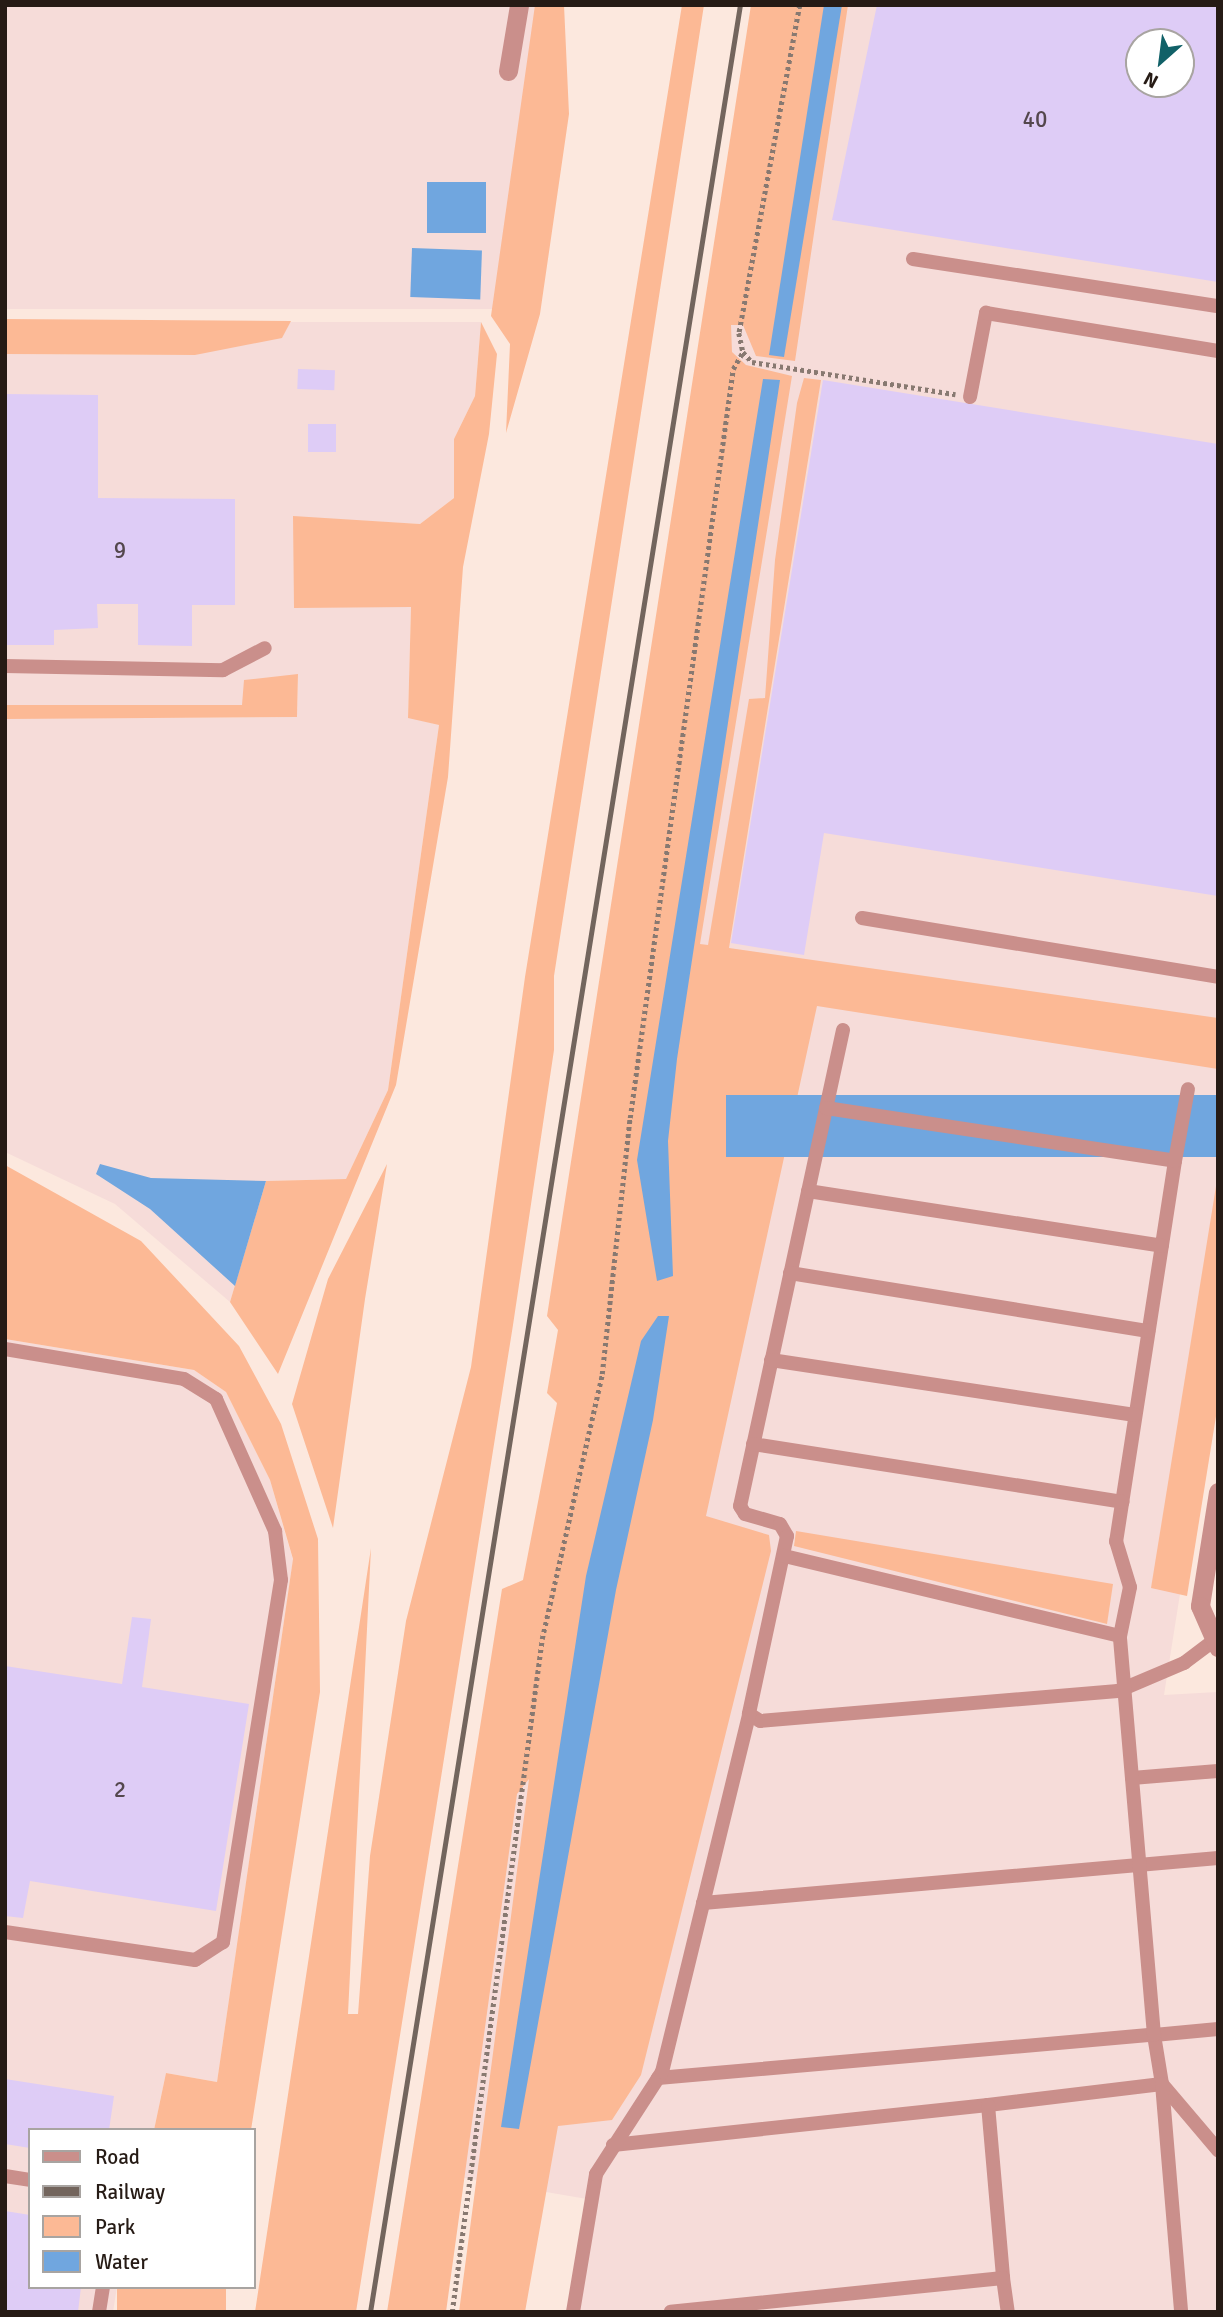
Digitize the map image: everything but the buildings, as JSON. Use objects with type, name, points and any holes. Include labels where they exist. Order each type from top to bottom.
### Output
[{"type":"street","points":[[508,71],[519,5]]},
{"type":"street","points":[[1215,1644],[1199,1606],[1218,1492]]},
{"type":"lane","points":[[913,259],[1218,306]]},
{"type":"lane","points":[[970,397],[986,313],[1218,351]]},
{"type":"lane","points":[[5,666],[223,670],[265,648]]},
{"type":"lane","points":[[862,918],[1218,977]]},
{"type":"lane","points":[[573,2312],[596,2174],[657,2078],[749,1714],[783,1556],[787,1536],[780,1524],[745,1514],[740,1506],[843,1030]]},
{"type":"lane","points":[[1181,2312],[1120,1636],[1130,1587],[1115,1541],[1188,1089]]},
{"type":"lane","points":[[826,1108],[1175,1161]]},
{"type":"lane","points":[[808,1191],[1162,1246]]},
{"type":"lane","points":[[790,1273],[1148,1331]]},
{"type":"lane","points":[[5,1349],[184,1379],[216,1399],[275,1531],[281,1580],[223,1942],[195,1960],[5,1932]]},
{"type":"lane","points":[[771,1360],[1135,1415]]},
{"type":"lane","points":[[753,1444],[1122,1502]]},
{"type":"lane","points":[[783,1556],[1120,1636]]},
{"type":"lane","points":[[749,1714],[760,1721],[1124,1688],[1184,1663],[1215,1644]]},
{"type":"lane","points":[[1132,1778],[1218,1771]]},
{"type":"lane","points":[[703,1903],[1218,1858]]},
{"type":"lane","points":[[657,2078],[1218,2029]]},
{"type":"lane","points":[[613,2145],[1162,2084]]},
{"type":"lane","points":[[1162,2084],[1218,2150]]},
{"type":"lane","points":[[988,2105],[1008,2312]]},
{"type":"lane","points":[[5,2176],[28,2180]]},
{"type":"lane","points":[[671,2312],[1003,2278]]},
{"type":"lane","points":[[99,2312],[103,2289]]},
{"type":"path","points":[[800,5],[739,333],[743,352],[752,362],[970,397]]},
{"type":"path","points":[[452,2312],[542,1639],[602,1374],[630,1118],[731,383],[743,352]]},
{"type":"shaded area","points":[[5,5],[535,5],[535,309],[5,309]]},
{"type":"shaded area","points":[[776,5],[1218,5],[1218,1354],[1164,1695],[1218,1692],[1218,2312],[567,2312],[587,2199],[453,2176]]},
{"type":"shaded area","points":[[289,322],[481,322],[475,396],[454,439],[454,498],[420,524],[293,517],[411,607],[408,717],[439,725],[388,1090],[346,1179],[266,1181],[230,1302],[115,1204],[5,1152],[5,718],[297,717],[298,674],[242,705],[5,705],[5,354],[195,355]]},
{"type":"shaded area","points":[[5,1339],[194,1370],[226,1392],[270,1480],[293,1560],[217,2082],[166,2073],[154,2128],[28,2128],[28,2289],[117,2289],[113,2312],[5,2312]]},
{"type":"green space","points":[[535,5],[564,5],[569,114],[540,314],[506,433],[510,344],[491,316]]},
{"type":"green space","points":[[682,5],[704,5],[554,976],[554,1050],[513,1325],[356,2312],[255,2312],[371,1548],[348,2014],[358,2014],[370,1856],[406,1621],[471,1367],[525,977]]},
{"type":"green space","points":[[751,5],[848,5],[795,361],[756,356],[743,325],[731,325],[732,352],[746,365],[792,376],[700,944],[708,945],[749,699],[765,698],[775,560],[797,403],[804,378],[821,380],[729,948],[1218,1018],[1218,1069],[817,1006],[706,1516],[769,1535],[771,1551],[641,2075],[612,2120],[558,2126],[525,2312],[459,2312],[529,1779],[517,1794],[446,2312],[387,2312],[502,1589],[523,1580],[557,1403],[547,1393],[558,1330],[547,1316]]},
{"type":"green space","points":[[5,319],[291,321],[282,338],[195,355],[5,354]]},
{"type":"green space","points":[[481,322],[497,354],[489,434],[463,567],[448,777],[396,1085],[278,1374],[230,1302],[266,1181],[346,1179],[388,1090],[439,725],[408,718],[411,607],[294,608],[293,516],[420,524],[454,498],[454,439],[475,396]]},
{"type":"green space","points":[[298,674],[297,717],[5,719],[5,705],[242,705],[244,680]]},
{"type":"green space","points":[[387,1164],[333,1528],[292,1404],[328,1279]]},
{"type":"green space","points":[[5,1165],[141,1241],[239,1346],[281,1424],[318,1539],[320,1692],[251,2128],[154,2128],[166,2073],[217,2082],[293,1559],[270,1480],[226,1392],[194,1370],[5,1339]]},
{"type":"green space","points":[[1218,1174],[1218,1404],[1187,1596],[1151,1588]]},
{"type":"green space","points":[[796,1531],[1113,1584],[1107,1624],[794,1546]]},
{"type":"green space","points":[[117,2289],[226,2289],[226,2312],[117,2312]]},
{"type":"water","points":[[824,5],[842,5],[784,357],[769,355]]},
{"type":"water","points":[[427,182],[486,182],[486,233],[427,233]]},
{"type":"water","points":[[412,248],[482,250],[480,299],[410,297]]},
{"type":"water","points":[[763,379],[780,380],[677,1059],[668,1141],[673,1276],[657,1281],[637,1160]]},
{"type":"water","points":[[726,1095],[1218,1095],[1218,1157],[726,1157]]},
{"type":"water","points":[[100,1164],[151,1178],[266,1181],[235,1286],[150,1209],[96,1174]]},
{"type":"water","points":[[658,1316],[669,1316],[653,1420],[616,1590],[519,2129],[501,2127],[586,1576],[641,1341]]},
{"type":"railway","points":[[370,2312],[740,5]]}]
